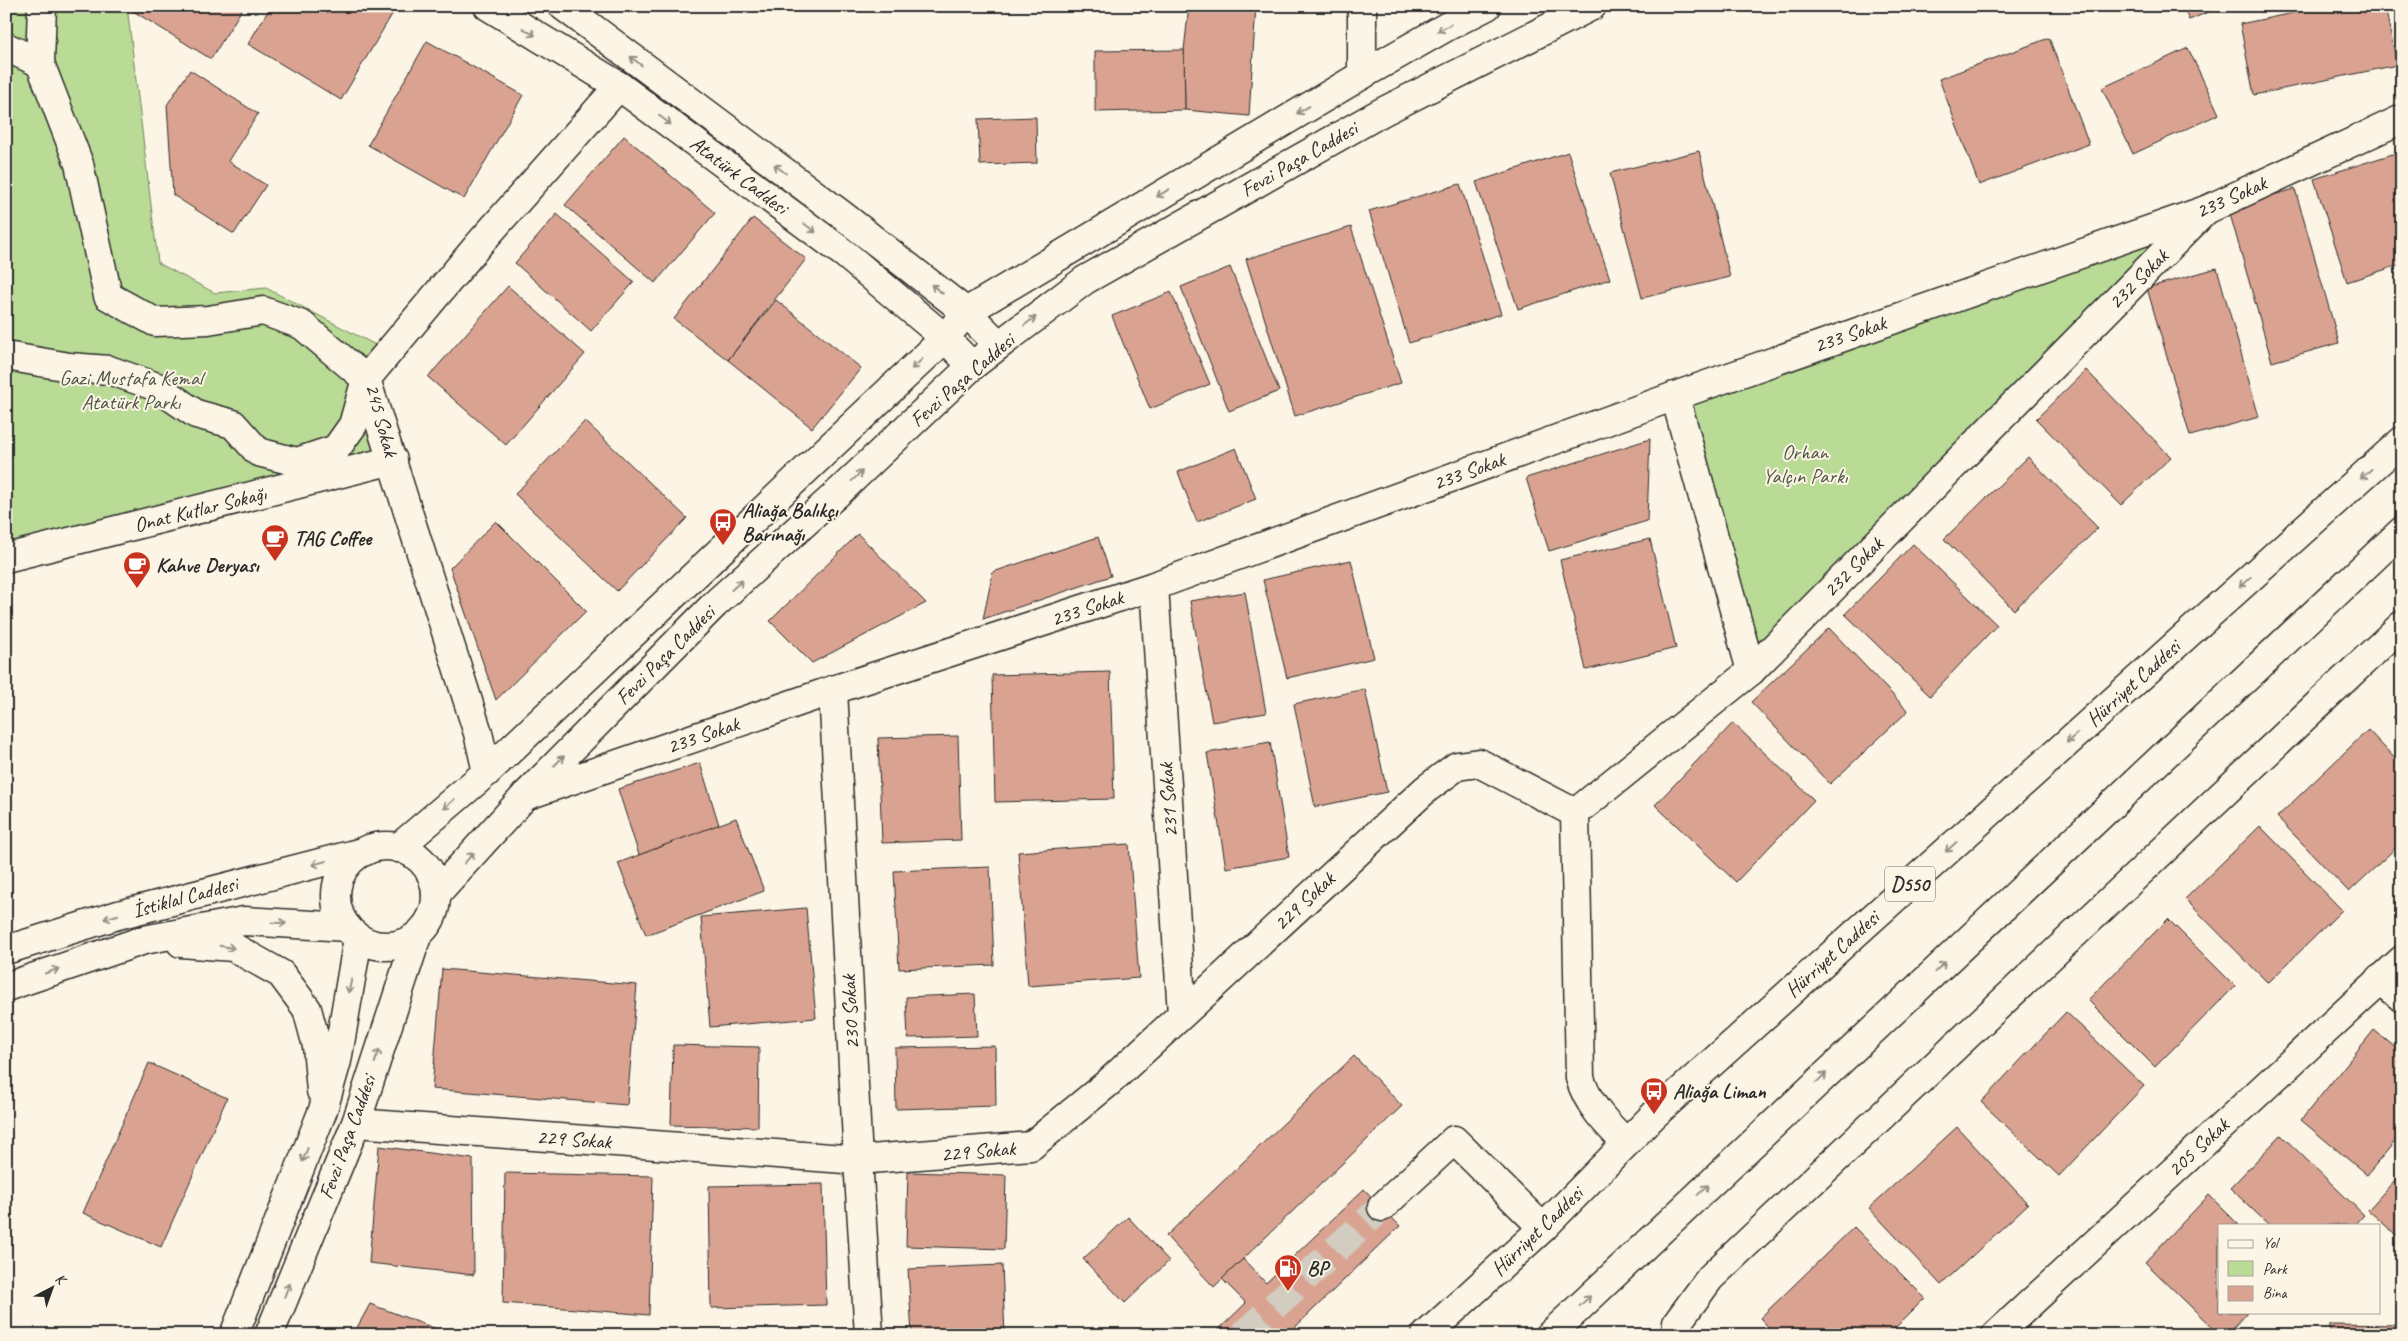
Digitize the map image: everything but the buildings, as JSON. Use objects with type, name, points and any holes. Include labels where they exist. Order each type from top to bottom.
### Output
[{"type":"main road","points":[[6,356],[69,367],[109,370],[157,387],[196,414],[233,424],[258,452],[297,462],[336,449],[353,425],[366,379],[302,325],[263,311],[208,320],[155,322],[108,296],[79,164],[40,63],[42,6]]},
{"type":"main road","name":"Atatürk Caddesi","points":[[488,6],[619,86],[845,254],[945,338],[972,366]]},
{"type":"main road","points":[[1362,6],[1362,75]]},
{"type":"main road","name":"Fevzi Paşa Caddesi","points":[[398,848],[486,772],[945,338],[966,312],[1362,75],[1487,6]]},
{"type":"main road","name":"Fevzi Paşa Caddesi","points":[[268,1335],[356,1123],[417,936],[428,924],[434,910],[436,894],[525,796],[715,604],[840,491],[972,366],[1093,276],[1382,112],[1592,6]]},
{"type":"main road","name":"Atatürk Caddesi","points":[[567,8],[842,215],[966,312],[999,345]]},
{"type":"main road","points":[[6,47],[40,63]]},
{"type":"main road","name":"245 Sokak","points":[[486,772],[478,733],[366,379],[480,242],[619,86]]},
{"type":"main road","name":"233 Sokak","points":[[525,796],[833,690],[1154,586],[1675,396],[2206,210],[2402,119]]},
{"type":"main road","name":"232 Sokak","points":[[1575,813],[1751,671],[2206,210]]},
{"type":"main road","points":[[1675,396],[1751,671]]},
{"type":"main road","name":"Hürriyet Caddesi","points":[[1426,1335],[1543,1228],[1654,1115],[2402,441]]},
{"type":"main road","name":"Onat Kutlar Sokağı","points":[[6,558],[393,460]]},
{"type":"main road","points":[[1550,1335],[2402,531]]},
{"type":"main road","name":"231 Sokak","points":[[1154,586],[1182,1014]]},
{"type":"main road","points":[[1675,1335],[1677,1324],[1710,1278],[2402,625]]},
{"type":"main road","name":"230 Sokak","points":[[833,690],[869,1335]]},
{"type":"main road","name":"229 Sokak","points":[[356,1123],[858,1160],[1032,1146],[1108,1083],[1426,789],[1457,766],[1479,763],[1575,813]]},
{"type":"main road","points":[[1575,813],[1580,1078],[1585,1096],[1602,1119],[1626,1143]]},
{"type":"main road","points":[[417,936],[404,944],[388,946],[373,944],[353,932],[338,906],[338,884],[344,870],[353,859],[366,850],[382,847],[398,848],[413,854],[425,864],[433,879],[436,894]]},
{"type":"main road","name":"İstiklal Caddesi","points":[[6,950],[118,915],[366,850]]},
{"type":"main road","name":"İstiklal Caddesi","points":[[6,987],[144,940],[244,921],[353,932]]},
{"type":"main road","name":"Fevzi Paşa Caddesi","points":[[234,1335],[323,1110],[337,1061],[353,932]]},
{"type":"main road","points":[[144,940],[233,947],[281,974],[307,1009],[318,1046],[323,1110]]},
{"type":"main road","name":"205 Sokak","points":[[1996,1335],[2402,960]]},
{"type":"main road","points":[[2380,979],[2402,998]]},
{"type":"main road","points":[[1382,1207],[1454,1140],[1543,1228]]},
{"type":"green space","name":"Gazi Mustafa Kemal Atatürk Parkı","points":[[6,6],[127,6],[158,263],[215,293],[266,288],[389,352],[366,379],[389,450],[6,553]]},
{"type":"green space","name":"Orhan Yalçın Parkı","points":[[2206,210],[1751,671],[1675,396]]},
{"type":"tunnel","points":[[1243,1335],[1382,1207]]},
{"type":"place","name":"Aliağa Balıkçı Barınağı","points":[[723,546]]},
{"type":"place","name":"TAG Coffee","points":[[275,562]]},
{"type":"place","name":"Kahve Deryası","points":[[137,589]]},
{"type":"place","name":"Aliağa Liman","points":[[1654,1115]]},
{"type":"place","name":"BP","points":[[1288,1292]]}]
